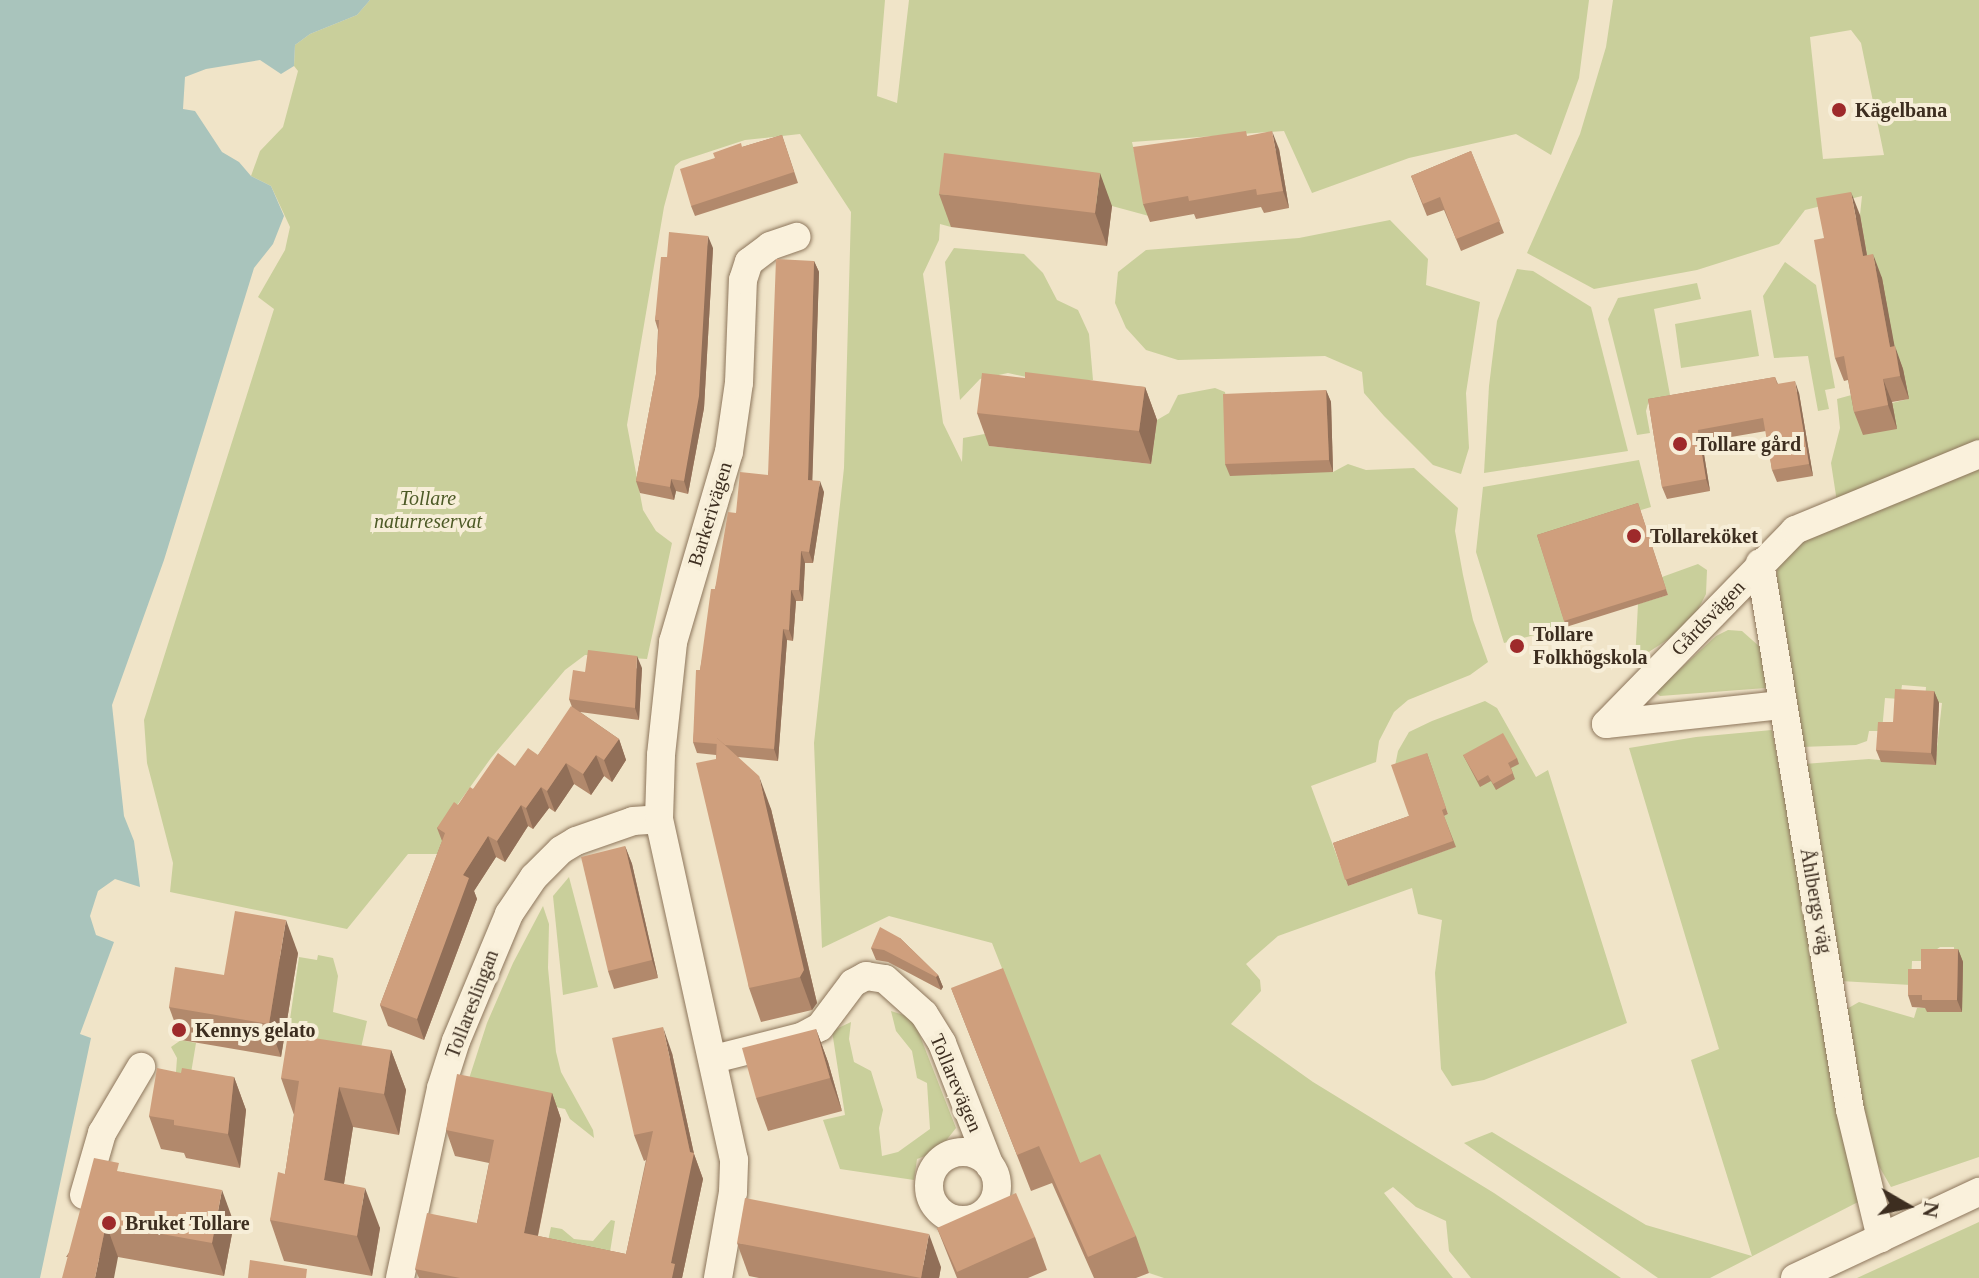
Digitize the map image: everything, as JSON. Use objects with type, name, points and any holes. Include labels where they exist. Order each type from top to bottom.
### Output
[{"type":"street","name":"Barkerivägen","points":[[659,819],[673,642],[729,452],[739,383],[743,280],[749,262],[770,246],[796,237]]},
{"type":"street","name":"Gårdsvägen","points":[[1781,705],[1606,724],[1795,530],[1979,454]]},
{"type":"street","name":"Åhlbergs väg","points":[[1760,563],[1850,1110],[1881,1238]]},
{"type":"street","points":[[659,819],[734,1160],[733,1192],[718,1278]]},
{"type":"street","name":"Tollareslingan","points":[[400,1278],[450,1059],[509,914],[534,877],[568,845],[633,821],[659,819]]},
{"type":"street","name":"Tollarevägen","points":[[714,1059],[801,1037],[820,1027],[853,983],[866,976],[885,979],[924,1014],[942,1043],[990,1166]]},
{"type":"street","points":[[79,1222],[102,1133],[141,1067]]},
{"type":"street","points":[[1795,1278],[1979,1192]]},
{"type":"green space","name":"Tollare naturreservat","points":[[370,0],[885,0],[877,96],[897,103],[909,0],[1589,0],[1579,78],[1551,155],[1516,134],[1409,158],[1312,193],[1284,131],[1132,142],[1149,216],[1112,206],[951,227],[940,224],[939,240],[923,274],[943,423],[962,462],[963,438],[990,433],[989,446],[1151,464],[1157,420],[1169,413],[1178,395],[1215,388],[1225,392],[1227,406],[1333,472],[1348,464],[1366,470],[1414,468],[1458,508],[1455,531],[1463,575],[1473,620],[1488,662],[1470,675],[1408,700],[1394,712],[1379,741],[1376,762],[1311,786],[1348,886],[1455,847],[1444,816],[1448,814],[1429,760],[1394,771],[1398,751],[1409,732],[1432,721],[1485,701],[1497,708],[1536,777],[1548,770],[1627,1023],[1484,1080],[1452,1086],[1441,1069],[1435,973],[1442,920],[1418,914],[1412,888],[1278,936],[1246,964],[1260,980],[1261,991],[1231,1024],[1313,1082],[1494,1193],[1621,1278],[1471,1278],[1449,1251],[1446,1221],[1416,1207],[1393,1187],[1384,1193],[1453,1278],[1164,1278],[1149,1273],[1113,1191],[1082,1171],[992,943],[889,916],[822,948],[814,743],[844,468],[851,212],[800,134],[745,140],[681,161],[675,166],[664,207],[627,425],[643,510],[656,531],[672,543],[647,659],[585,655],[565,670],[491,758],[450,815],[438,854],[408,854],[347,929],[170,892],[173,863],[147,763],[144,720],[274,309],[258,297],[285,250],[290,227],[271,186],[251,176],[260,151],[283,127],[298,71],[294,66],[295,45],[310,34],[357,15]]},
{"type":"green space","points":[[1613,0],[1979,0],[1979,446],[1837,502],[1831,463],[1840,428],[1837,399],[1855,394],[1892,403],[1908,399],[1871,279],[1860,215],[1862,196],[1805,210],[1779,244],[1697,270],[1594,289],[1527,253],[1580,134],[1606,47]],"holes":[[[1851,30],[1861,43],[1884,155],[1823,159],[1810,37]]]},
{"type":"green space","points":[[1390,220],[1428,259],[1426,285],[1480,302],[1466,393],[1469,448],[1461,474],[1433,465],[1384,416],[1364,393],[1362,372],[1325,356],[1178,360],[1146,350],[1126,328],[1115,303],[1118,272],[1146,250],[1299,238]]},
{"type":"green space","points":[[954,248],[1024,254],[1043,273],[1057,300],[1078,310],[1089,334],[1093,380],[1050,382],[1008,373],[980,379],[960,400],[945,262]]},
{"type":"green space","points":[[1785,262],[1816,285],[1835,388],[1825,390],[1829,409],[1818,411],[1808,356],[1774,358],[1763,296]]},
{"type":"green space","points":[[1517,269],[1533,271],[1591,307],[1628,451],[1484,473],[1489,386],[1497,321]]},
{"type":"green space","points":[[1697,283],[1701,299],[1654,309],[1670,395],[1649,400],[1646,411],[1650,433],[1637,435],[1608,319],[1618,298]]},
{"type":"green space","points":[[1751,310],[1759,356],[1681,368],[1675,324]]},
{"type":"green space","points":[[1639,460],[1651,507],[1539,541],[1566,627],[1504,643],[1476,552],[1483,487]]},
{"type":"green space","points":[[1979,466],[1979,1157],[1891,1187],[1869,1149],[1845,1010],[1859,1002],[1914,1018],[1917,1008],[1927,1008],[1954,961],[1954,947],[1940,947],[1927,956],[1926,961],[1912,961],[1911,985],[1840,981],[1804,764],[1869,759],[1935,765],[1942,703],[1925,701],[1926,687],[1902,685],[1900,699],[1885,698],[1882,731],[1869,731],[1867,741],[1856,745],[1801,747],[1776,590],[1778,557],[1792,540]]},
{"type":"green space","points":[[1698,564],[1707,570],[1706,594],[1690,625],[1635,661],[1638,604],[1668,595],[1662,577]]},
{"type":"green space","points":[[1728,630],[1742,631],[1760,647],[1766,688],[1660,696],[1655,692],[1716,636]]},
{"type":"green space","points":[[1772,730],[1860,1201],[1710,1278],[1658,1278],[1464,1143],[1492,1132],[1646,1225],[1752,1256],[1691,1060],[1719,1049],[1629,748],[1696,737]]},
{"type":"green space","points":[[569,877],[598,987],[563,995],[553,896]]},
{"type":"green space","points":[[543,906],[549,924],[548,968],[556,1052],[561,1072],[593,1130],[594,1138],[570,1119],[565,1109],[466,1088],[487,1023],[513,963]]},
{"type":"green space","points":[[318,955],[333,958],[338,976],[333,1012],[367,1021],[361,1048],[288,1033],[299,957],[317,960]]},
{"type":"green space","points":[[891,1011],[913,1018],[956,1128],[938,1151],[917,1159],[914,1180],[840,1169],[823,1120],[845,1115],[832,1031],[851,1022],[849,1039],[854,1062],[871,1071],[883,1110],[879,1128],[882,1156],[898,1152],[930,1129],[927,1083],[917,1078],[912,1051],[896,1031]]},
{"type":"green space","points":[[181,1040],[196,1043],[186,1103],[175,1085],[177,1058],[171,1047]]},
{"type":"green space","points":[[611,1220],[615,1221],[610,1252],[548,1241],[551,1227],[562,1229],[574,1239],[593,1241]]},
{"type":"green space","points":[[1979,1222],[1979,1278],[1857,1278]]},
{"type":"water","points":[[0,0],[370,0],[357,15],[310,34],[295,45],[294,66],[281,74],[260,60],[206,69],[185,77],[183,109],[195,111],[222,152],[239,162],[251,176],[271,186],[284,216],[273,244],[254,268],[164,560],[112,705],[124,816],[134,841],[140,887],[115,879],[98,891],[90,916],[96,935],[114,942],[80,1034],[91,1038],[40,1278],[0,1278]]},
{"type":"building","points":[[1246,131],[1247,136],[1272,131],[1283,191],[1257,195],[1256,189],[1189,201],[1188,196],[1143,204],[1133,147]]},
{"type":"building","points":[[782,135],[794,172],[691,206],[680,169],[715,158],[713,153],[741,143],[742,147]]},
{"type":"building","points":[[1471,151],[1500,221],[1456,239],[1440,197],[1423,204],[1411,176]]},
{"type":"building","points":[[944,153],[1100,173],[1095,213],[939,194]]},
{"type":"building","points":[[1851,192],[1863,256],[1873,254],[1890,347],[1895,346],[1900,376],[1883,379],[1888,405],[1854,412],[1844,356],[1835,358],[1814,240],[1824,238],[1816,198]]},
{"type":"building","points":[[669,232],[708,236],[699,396],[684,481],[671,479],[670,487],[636,481],[656,374],[659,320],[655,320],[661,257],[667,257]]},
{"type":"building","points":[[776,259],[814,261],[808,480],[820,481],[809,552],[801,551],[799,590],[791,590],[789,630],[783,629],[774,749],[725,745],[717,738],[717,744],[693,742],[696,670],[700,670],[711,589],[715,589],[728,512],[736,513],[740,472],[768,475]]},
{"type":"building","points":[[1025,372],[1145,387],[1139,431],[977,413],[982,373],[1025,378]]},
{"type":"building","name":"Tollare gård","points":[[1775,377],[1777,384],[1795,381],[1809,464],[1772,470],[1763,418],[1698,430],[1706,479],[1662,487],[1648,399]]},
{"type":"building","points":[[1326,390],[1329,460],[1225,464],[1223,394]]},
{"type":"building","points":[[1638,503],[1666,589],[1564,621],[1537,535]]},
{"type":"building","points":[[588,650],[637,656],[635,708],[569,699],[573,670],[585,672]]},
{"type":"building","points":[[1895,689],[1934,691],[1931,753],[1876,750],[1878,722],[1893,722]]},
{"type":"building","points":[[571,706],[619,739],[604,760],[596,755],[583,774],[566,763],[547,791],[541,787],[526,808],[521,805],[497,841],[488,836],[463,875],[469,878],[417,1019],[380,1005],[445,833],[437,828],[454,802],[458,805],[470,787],[473,789],[498,753],[515,766],[528,748],[538,755]]},
{"type":"building","points":[[1503,733],[1517,758],[1508,763],[1513,773],[1493,784],[1488,775],[1478,781],[1463,755]]},
{"type":"building","points":[[717,738],[759,776],[804,970],[800,977],[749,988],[696,763],[716,759]]},
{"type":"building","points":[[1427,753],[1446,808],[1442,810],[1453,841],[1345,880],[1333,843],[1409,816],[1391,765]]},
{"type":"building","points":[[625,846],[652,960],[608,971],[581,857]]},
{"type":"building","points":[[235,911],[286,920],[269,1024],[169,1007],[175,967],[224,975]]},
{"type":"building","points":[[880,927],[900,938],[938,975],[936,977],[884,950],[871,948]]},
{"type":"building","points":[[1921,949],[1958,949],[1957,1000],[1922,1000],[1922,995],[1908,995],[1908,969],[1921,969]]},
{"type":"building","points":[[1003,968],[1080,1163],[1100,1154],[1136,1236],[1088,1257],[1039,1146],[1017,1155],[951,988]]},
{"type":"building","points":[[663,1027],[690,1152],[694,1153],[671,1263],[675,1264],[672,1278],[460,1278],[415,1269],[427,1213],[477,1223],[494,1140],[446,1130],[457,1074],[552,1093],[524,1233],[626,1254],[653,1131],[634,1135],[612,1038]]},
{"type":"building","points":[[816,1029],[830,1078],[756,1098],[742,1048]]},
{"type":"building","points":[[288,1034],[391,1050],[384,1094],[339,1087],[324,1180],[365,1188],[357,1236],[270,1220],[278,1172],[285,1174],[299,1081],[281,1078]]},
{"type":"building","points":[[157,1068],[181,1073],[182,1068],[234,1077],[228,1134],[174,1125],[174,1120],[149,1116]]},
{"type":"building","points":[[94,1158],[119,1163],[117,1171],[222,1190],[212,1243],[106,1224],[95,1278],[62,1278]]},
{"type":"building","points":[[1016,1193],[1035,1237],[957,1272],[937,1228]]},
{"type":"building","points":[[745,1198],[929,1234],[921,1278],[737,1243]]},
{"type":"building","points":[[250,1260],[307,1269],[306,1278],[248,1278]]},
{"type":"place","name":"Kägelbana","points":[[1839,110]]},
{"type":"place","name":"Tollare gård","points":[[1680,444]]},
{"type":"place","name":"Tollareköket","points":[[1634,536]]},
{"type":"place","name":"Tollare Folkhögskola","points":[[1517,646]]},
{"type":"place","name":"Kennys gelato","points":[[179,1030]]},
{"type":"place","name":"Bruket Tollare","points":[[109,1223]]}]
